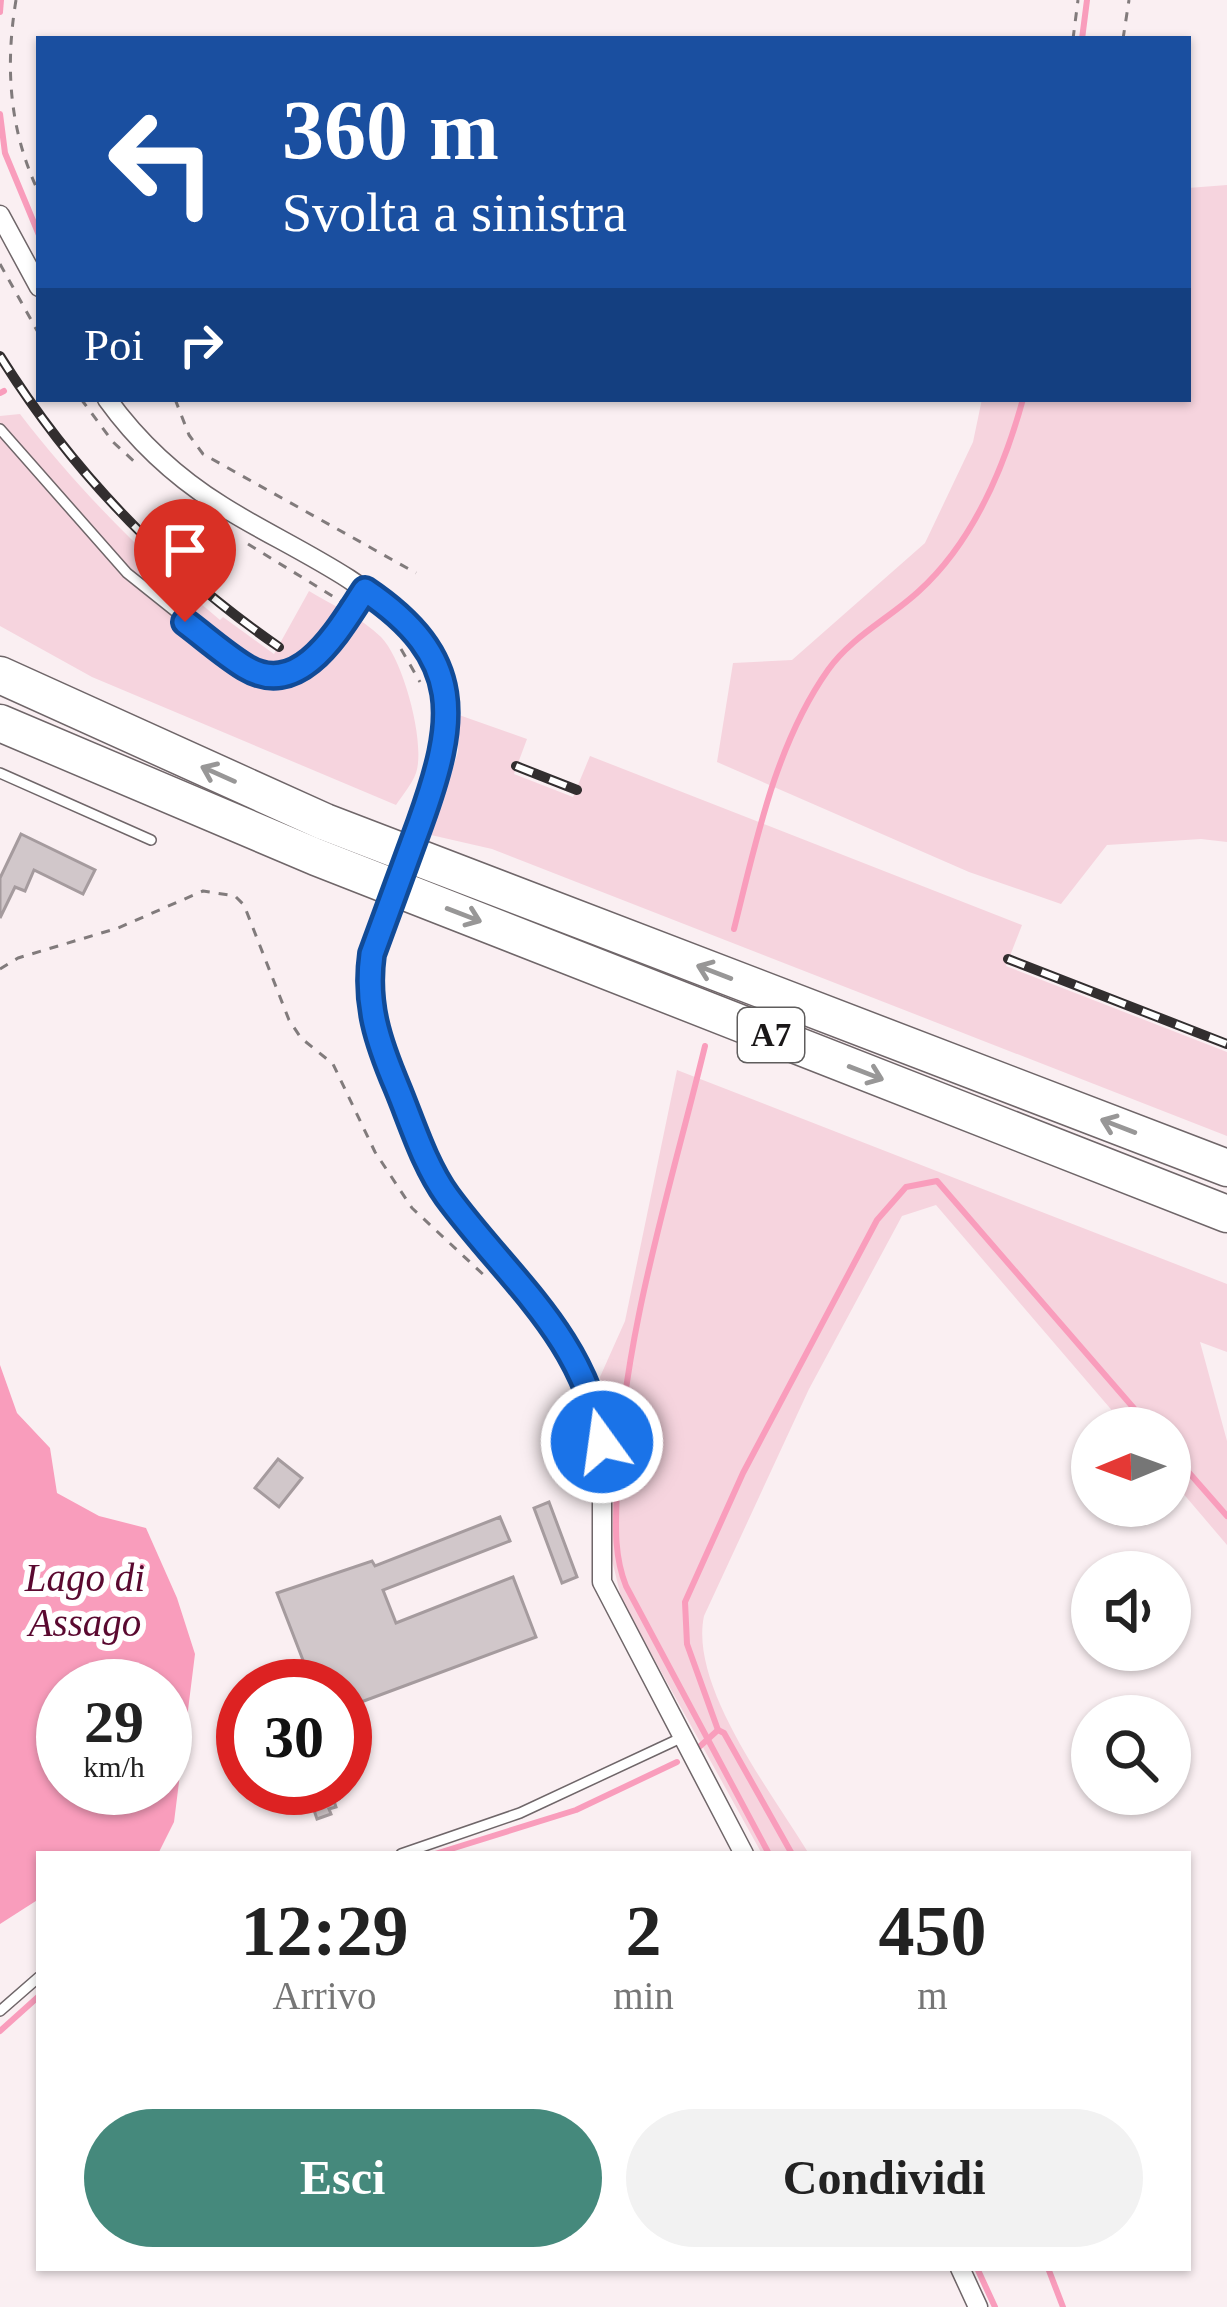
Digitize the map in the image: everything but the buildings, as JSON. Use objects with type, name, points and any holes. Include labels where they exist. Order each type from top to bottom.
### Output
[{"type":"highway","name":"A7","points":[[0,675],[325,822],[1227,1168]]},
{"type":"highway","name":"A7","points":[[0,723],[316,857],[1227,1214]]},
{"type":"street","points":[[0,215],[36,281]]},
{"type":"street","points":[[110,404],[164,463],[200,491],[365,590],[412,628],[436,668],[448,719],[441,765],[372,954],[368,984],[374,1031],[446,1194],[502,1260],[584,1374],[602,1442],[602,1582],[742,1851]]},
{"type":"street","points":[[961,2271],[978,2307]]},
{"type":"lane","points":[[0,429],[141,587],[247,669],[270,676],[296,671],[322,650],[365,590]]},
{"type":"lane","points":[[0,772],[151,840]]},
{"type":"lane","points":[[410,1851],[520,1814],[683,1737]]},
{"type":"lane","points":[[0,2012],[36,1980]]},
{"type":"path","points":[[16,0],[10,49],[12,105],[22,152],[36,186]]},
{"type":"path","points":[[1073,36],[1078,0]]},
{"type":"path","points":[[1124,36],[1129,0]]},
{"type":"path","points":[[0,264],[36,329]]},
{"type":"path","points":[[83,402],[113,442],[147,473]]},
{"type":"path","points":[[176,402],[189,435],[203,454],[416,573]]},
{"type":"path","points":[[232,534],[352,609]]},
{"type":"path","points":[[398,644],[424,695]]},
{"type":"path","points":[[0,969],[18,958],[118,928],[203,892],[236,896],[244,905],[289,1020],[301,1038],[333,1064],[375,1152],[412,1208],[487,1278]]},
{"type":"shaded area","points":[[1227,185],[1227,842],[1201,839],[1107,845],[1061,904],[969,872],[717,762],[733,663],[792,660],[925,543],[973,442],[981,402],[1191,402],[1191,188]]},
{"type":"shaded area","points":[[20,414],[65,470],[140,548],[220,620],[223,617],[274,654],[309,591],[381,637],[404,682],[418,742],[416,773],[396,805],[92,677],[0,626],[0,416]]},
{"type":"shaded area","points":[[459,715],[527,739],[514,774],[573,797],[590,756],[1022,925],[1006,966],[1227,1052],[1227,1136],[492,849],[431,835],[458,752]]},
{"type":"shaded area","points":[[677,1070],[1227,1284],[1227,1352],[1200,1342],[1227,1441],[1227,1545],[1191,1503],[1191,1407],[1109,1407],[936,1205],[902,1216],[809,1389],[704,1616],[703,1644],[721,1707],[807,1851],[760,1851],[622,1601],[608,1544],[610,1441],[600,1377],[625,1321]]},
{"type":"water","name":"Lago di Assago","points":[[0,1365],[17,1413],[50,1448],[57,1493],[99,1516],[146,1528],[195,1654],[192,1678],[192,1659],[36,1659],[36,1815],[175,1815],[160,1851],[36,1851],[36,1901],[0,1924]]},
{"type":"waterway","points":[[0,12],[1,0]]},
{"type":"waterway","points":[[1082,36],[1087,0]]},
{"type":"waterway","points":[[0,114],[5,153],[36,228]]},
{"type":"waterway","points":[[0,393],[4,391]]},
{"type":"waterway","points":[[734,929],[769,795],[810,699],[837,658],[919,591],[955,550],[996,477],[1022,402]]},
{"type":"waterway","points":[[705,1046],[650,1265],[628,1375],[617,1487],[617,1549],[626,1586],[767,1851]]},
{"type":"waterway","points":[[718,1730],[687,1644],[685,1602],[743,1473],[877,1220],[906,1187],[937,1181],[1133,1407]]},
{"type":"waterway","points":[[1191,1475],[1227,1516]]},
{"type":"waterway","points":[[698,1748],[718,1730],[724,1733],[790,1851]]},
{"type":"waterway","points":[[445,1851],[576,1810],[677,1762]]},
{"type":"waterway","points":[[0,2031],[36,1999]]},
{"type":"waterway","points":[[978,2271],[995,2307]]},
{"type":"waterway","points":[[1049,2271],[1063,2307]]},
{"type":"railway","points":[[0,356],[58,440],[124,516],[198,585],[279,647]]},
{"type":"railway","points":[[516,766],[577,790]]},
{"type":"railway","points":[[1008,959],[1227,1044]]},
{"type":"route","points":[[185,622],[247,669],[284,675],[322,650],[365,590],[400,615],[429,652],[446,703],[444,756],[372,954],[368,984],[374,1031],[446,1194],[502,1260],[584,1374],[602,1442]]}]
